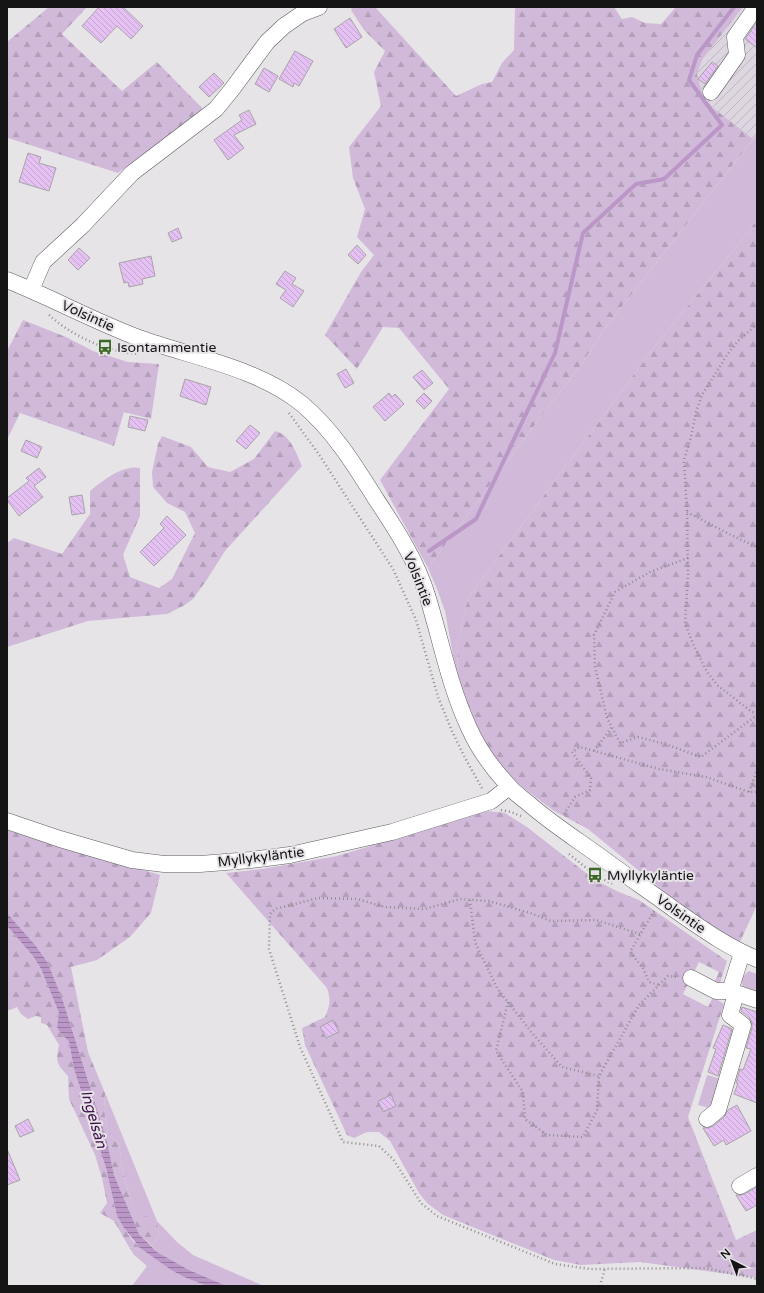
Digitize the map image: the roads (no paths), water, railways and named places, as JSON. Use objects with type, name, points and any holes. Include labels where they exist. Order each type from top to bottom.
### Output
[{"type":"street","points":[[31,290],[43,262],[83,225],[132,173],[216,109],[267,42],[284,26],[303,13],[320,7]]},
{"type":"street","points":[[710,92],[737,54],[735,37],[756,7]]},
{"type":"street","name":"Volsintie","points":[[7,280],[139,338],[239,370],[259,378],[278,388],[301,404],[321,422],[363,478],[413,560],[426,592],[457,701],[481,750],[509,787],[556,825],[689,920],[718,940],[757,960]]},
{"type":"street","name":"Myllykyläntie","points":[[7,821],[132,860],[164,864],[200,864],[290,855],[392,832],[491,800],[509,787]]},
{"type":"street","points":[[707,1119],[718,1110],[743,1025],[730,1016],[733,992],[742,953]]},
{"type":"street","points":[[691,978],[716,991],[733,992],[757,1000]]},
{"type":"street","points":[[740,1186],[757,1176]]},
{"type":"water","name":"Ingelsån","points":[[7,913],[36,946],[48,963],[63,1001],[107,1141],[114,1175],[139,1234],[157,1252],[189,1270],[227,1286],[207,1286],[171,1270],[140,1248],[124,1228],[117,1216],[106,1168],[74,1069],[69,1042],[57,1027],[59,1013],[41,969],[33,956],[7,926]]},
{"type":"waterway","points":[[429,551],[476,519],[555,353],[583,233],[636,184],[664,179],[722,125],[689,80],[697,55],[734,7]]},
{"type":"place","name":"Isontammentie","points":[[105,347]]},
{"type":"place","name":"Myllykyläntie","points":[[595,875]]}]
